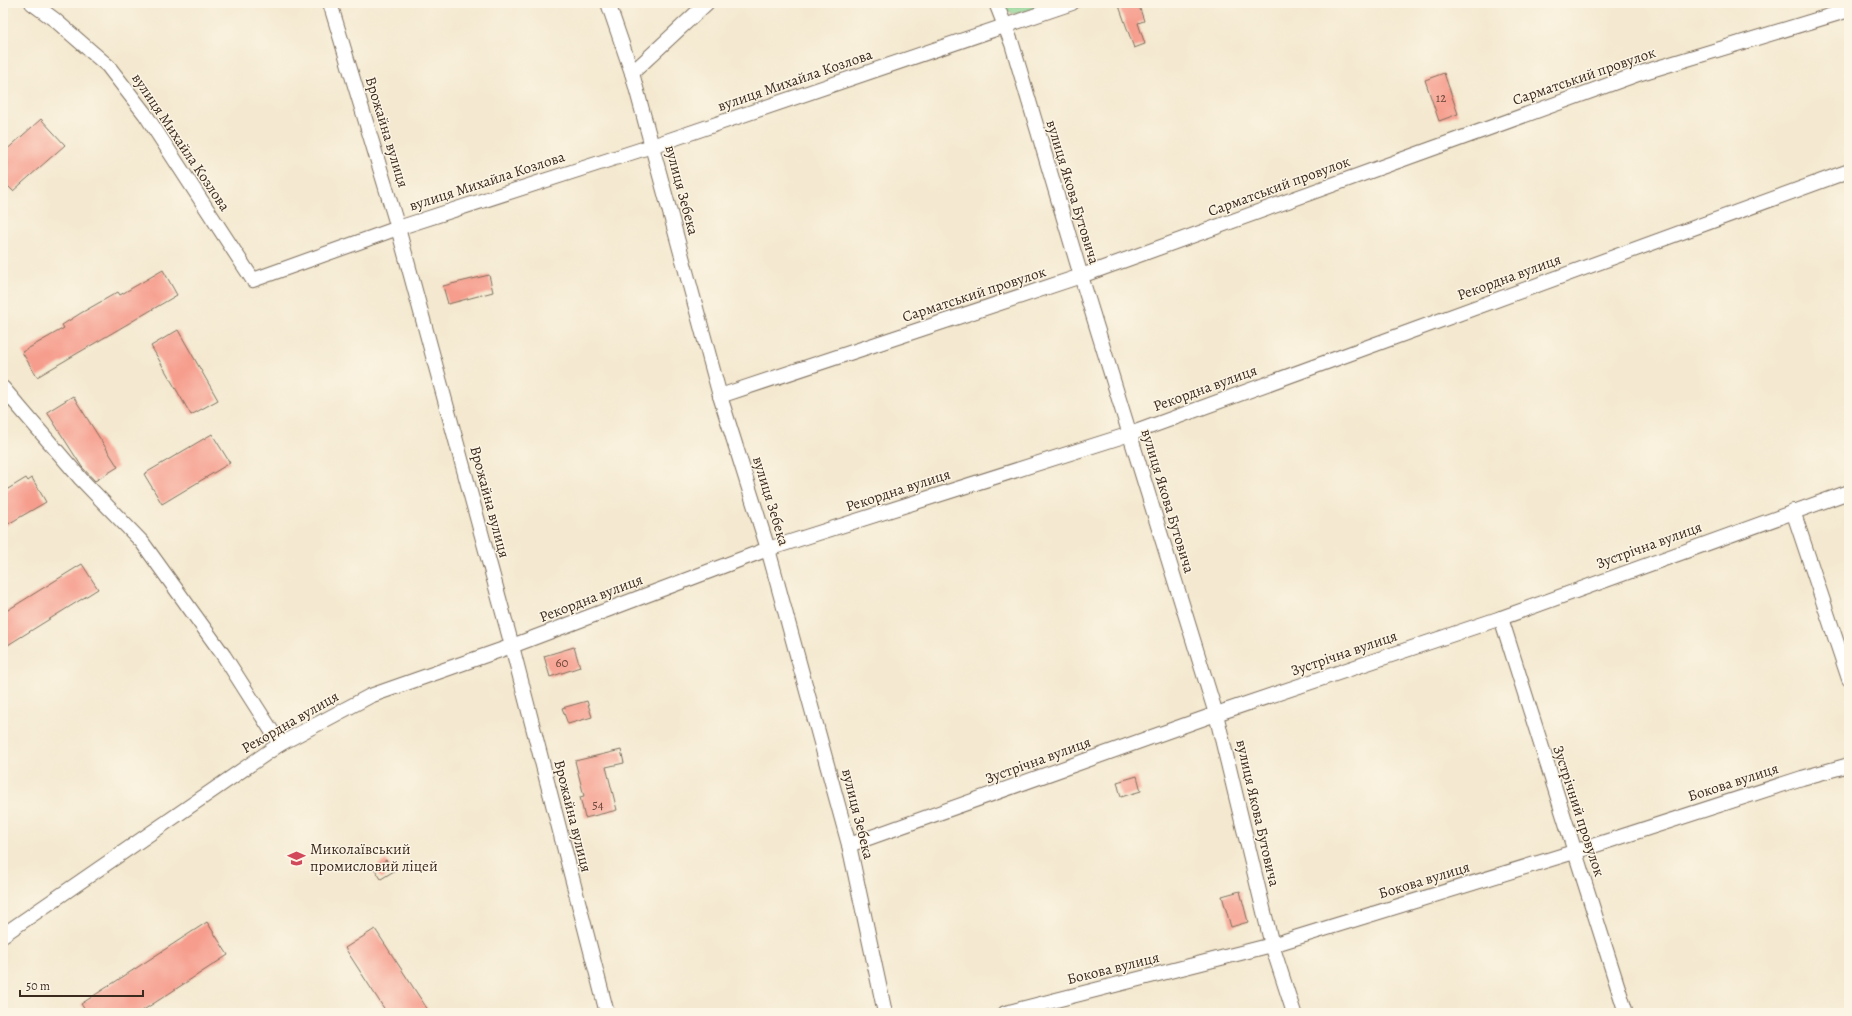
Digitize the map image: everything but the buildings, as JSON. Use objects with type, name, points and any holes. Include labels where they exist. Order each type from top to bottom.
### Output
[{"type":"street","name":"вулиця Михайла Козлова","points":[[32,3],[55,20],[108,66],[145,114],[253,280],[398,228],[652,146],[1072,3]]},
{"type":"street","name":"Врожайна вулиця","points":[[330,3],[398,228],[512,646],[606,1013]]},
{"type":"street","name":"вулиця Зебека","points":[[608,3],[632,73],[720,396],[768,549],[849,844],[885,1013]]},
{"type":"street","points":[[632,73],[707,3]]},
{"type":"street","name":"вулиця Якова Бутовича","points":[[996,3],[1005,26],[1216,714],[1272,945],[1294,1013]]},
{"type":"street","name":"Сарматський провулок","points":[[720,396],[1081,276],[1641,73],[1849,10]]},
{"type":"street","name":"Рекордна вулиця","points":[[3,935],[280,744],[370,696],[512,646],[768,549],[1130,434],[1849,171]]},
{"type":"street","points":[[3,388],[81,479],[142,542],[224,656],[280,744]]},
{"type":"street","name":"Зустрічна вулиця","points":[[849,844],[1216,714],[1500,618],[1849,492]]},
{"type":"street","points":[[1793,511],[1849,679]]},
{"type":"street","name":"Зустрічний провулок","points":[[1500,618],[1626,1013]]},
{"type":"street","name":"Бокова вулиця","points":[[1005,1013],[1272,945],[1574,852],[1802,778],[1849,765]]},
{"type":"green space","points":[[1003,3],[1015,3],[1017,6],[1026,3],[1039,3],[1039,8],[1014,14],[1006,10]]},
{"type":"place","name":"Миколаївський промисловий ліцей","points":[[297,858]]}]
